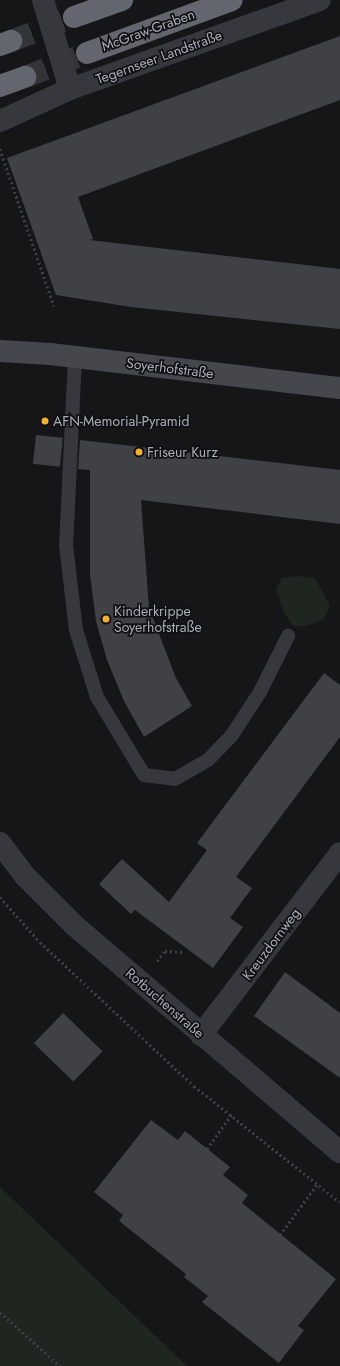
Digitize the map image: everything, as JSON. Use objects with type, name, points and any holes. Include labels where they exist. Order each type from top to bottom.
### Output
[{"type":"highway","points":[[74,17],[122,0]]},
{"type":"highway","name":"McGraw-Graben","points":[[87,53],[232,0]]},
{"type":"highway","points":[[0,86],[24,77]]},
{"type":"main road","name":"Soyerhofstraße","points":[[0,351],[76,357],[340,388]]},
{"type":"street","points":[[43,0],[70,89]]},
{"type":"street","name":"Tegernseer Landstraße","points":[[0,121],[70,89],[320,0]]},
{"type":"street","name":"Rotbuchenstraße","points":[[0,843],[25,876],[74,925],[201,1035],[340,1152]]},
{"type":"street","name":"Kreuzdornweg","points":[[201,1035],[340,853]]},
{"type":"lane","points":[[76,357],[66,545],[76,630],[97,697],[144,775],[175,779],[208,760],[232,735],[260,692],[288,636]]},
{"type":"path","points":[[0,148],[54,306]]},
{"type":"path","points":[[0,897],[46,948],[194,1086],[340,1202]]},
{"type":"path","points":[[207,1149],[231,1115]]},
{"type":"path","points":[[280,1235],[317,1184]]},
{"type":"path","points":[[0,1312],[60,1366]]},
{"type":"shaded area","points":[[299,576],[315,578],[330,605],[324,619],[309,625],[294,627],[284,612],[276,589],[282,578]]},
{"type":"shaded area","points":[[0,1187],[187,1366],[0,1366]]},
{"type":"building","points":[[340,36],[340,100],[78,197],[93,239],[89,240],[340,269],[340,329],[131,307],[56,295],[7,158]]},
{"type":"building","points":[[36,435],[63,438],[60,467],[33,464]]},
{"type":"building","points":[[80,440],[340,470],[340,524],[141,500],[149,608],[176,678],[192,706],[144,737],[124,701],[107,660],[96,621],[90,575],[90,470],[78,469]]},
{"type":"building","points":[[324,673],[340,685],[340,737],[236,877],[252,888],[230,918],[243,927],[213,968],[135,910],[131,914],[99,884],[122,859],[169,902],[207,850],[197,843]]},
{"type":"building","points":[[285,972],[340,1013],[340,1078],[254,1016]]},
{"type":"building","points":[[63,1013],[103,1051],[73,1081],[34,1043]]},
{"type":"building","points":[[151,1120],[178,1140],[185,1131],[230,1167],[223,1175],[248,1195],[242,1203],[336,1279],[298,1326],[304,1330],[279,1363],[202,1302],[208,1296],[184,1277],[186,1274],[119,1221],[123,1215],[94,1192]]},
{"type":"tunnel","points":[[11,41],[74,17]]},
{"type":"tunnel","points":[[25,77],[87,53]]},
{"type":"place","name":"AFN-Memorial-Pyramid","points":[[45,421]]},
{"type":"place","name":"Friseur Kurz","points":[[139,452]]},
{"type":"place","name":"Kinderkrippe Soyerhofstraße","points":[[106,619]]}]
